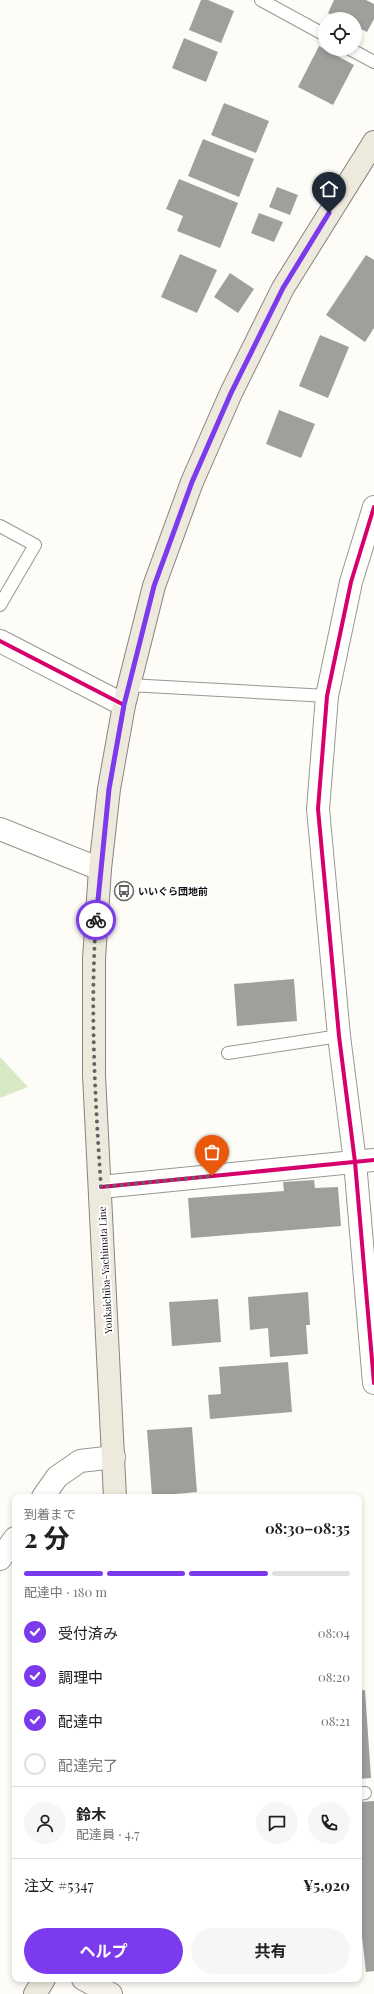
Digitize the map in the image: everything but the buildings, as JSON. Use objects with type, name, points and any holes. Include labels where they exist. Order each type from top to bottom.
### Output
[{"type":"main road","name":"Youkaichiba-Yachimata Line","points":[[115,1494],[101,1187],[94,1076],[94,967],[100,869],[109,789],[126,695],[154,586],[192,482],[231,393],[283,288],[374,142]]},
{"type":"main road","points":[[35,1994],[42,1982]]},
{"type":"street","points":[[374,507],[351,582],[327,696],[318,809],[339,1036],[365,1161],[374,1383]]},
{"type":"street","points":[[0,641],[126,695]]},
{"type":"street","points":[[0,829],[100,869]]},
{"type":"street","points":[[101,1187],[365,1161]]},
{"type":"street","points":[[45,1494],[57,1477],[80,1461],[114,1457]]},
{"type":"street","points":[[0,1559],[12,1542]]},
{"type":"street","points":[[89,1982],[111,1994]]},
{"type":"lane","points":[[261,0],[318,31]]},
{"type":"lane","points":[[362,56],[374,62]]},
{"type":"lane","points":[[0,526],[35,545],[0,604]]},
{"type":"lane","points":[[126,695],[327,696]]},
{"type":"lane","points":[[228,1053],[339,1036]]},
{"type":"green space","points":[[0,1057],[28,1087],[0,1098]]},
{"type":"cycle path","points":[[374,507],[351,582],[327,696],[318,809],[339,1036],[355,1162],[374,1383]]},
{"type":"cycle path","points":[[0,641],[124,705]]},
{"type":"cycle path","points":[[101,1187],[374,1160]]},
{"type":"way so far","points":[[96,920],[94,959],[94,1076],[101,1187],[212,1176]]},
{"type":"place","name":"いいぐら団地前","points":[[124,891]]},
{"type":"route","points":[[96,920],[109,789],[124,705],[154,586],[192,482],[231,393],[283,288],[329,213]]}]
